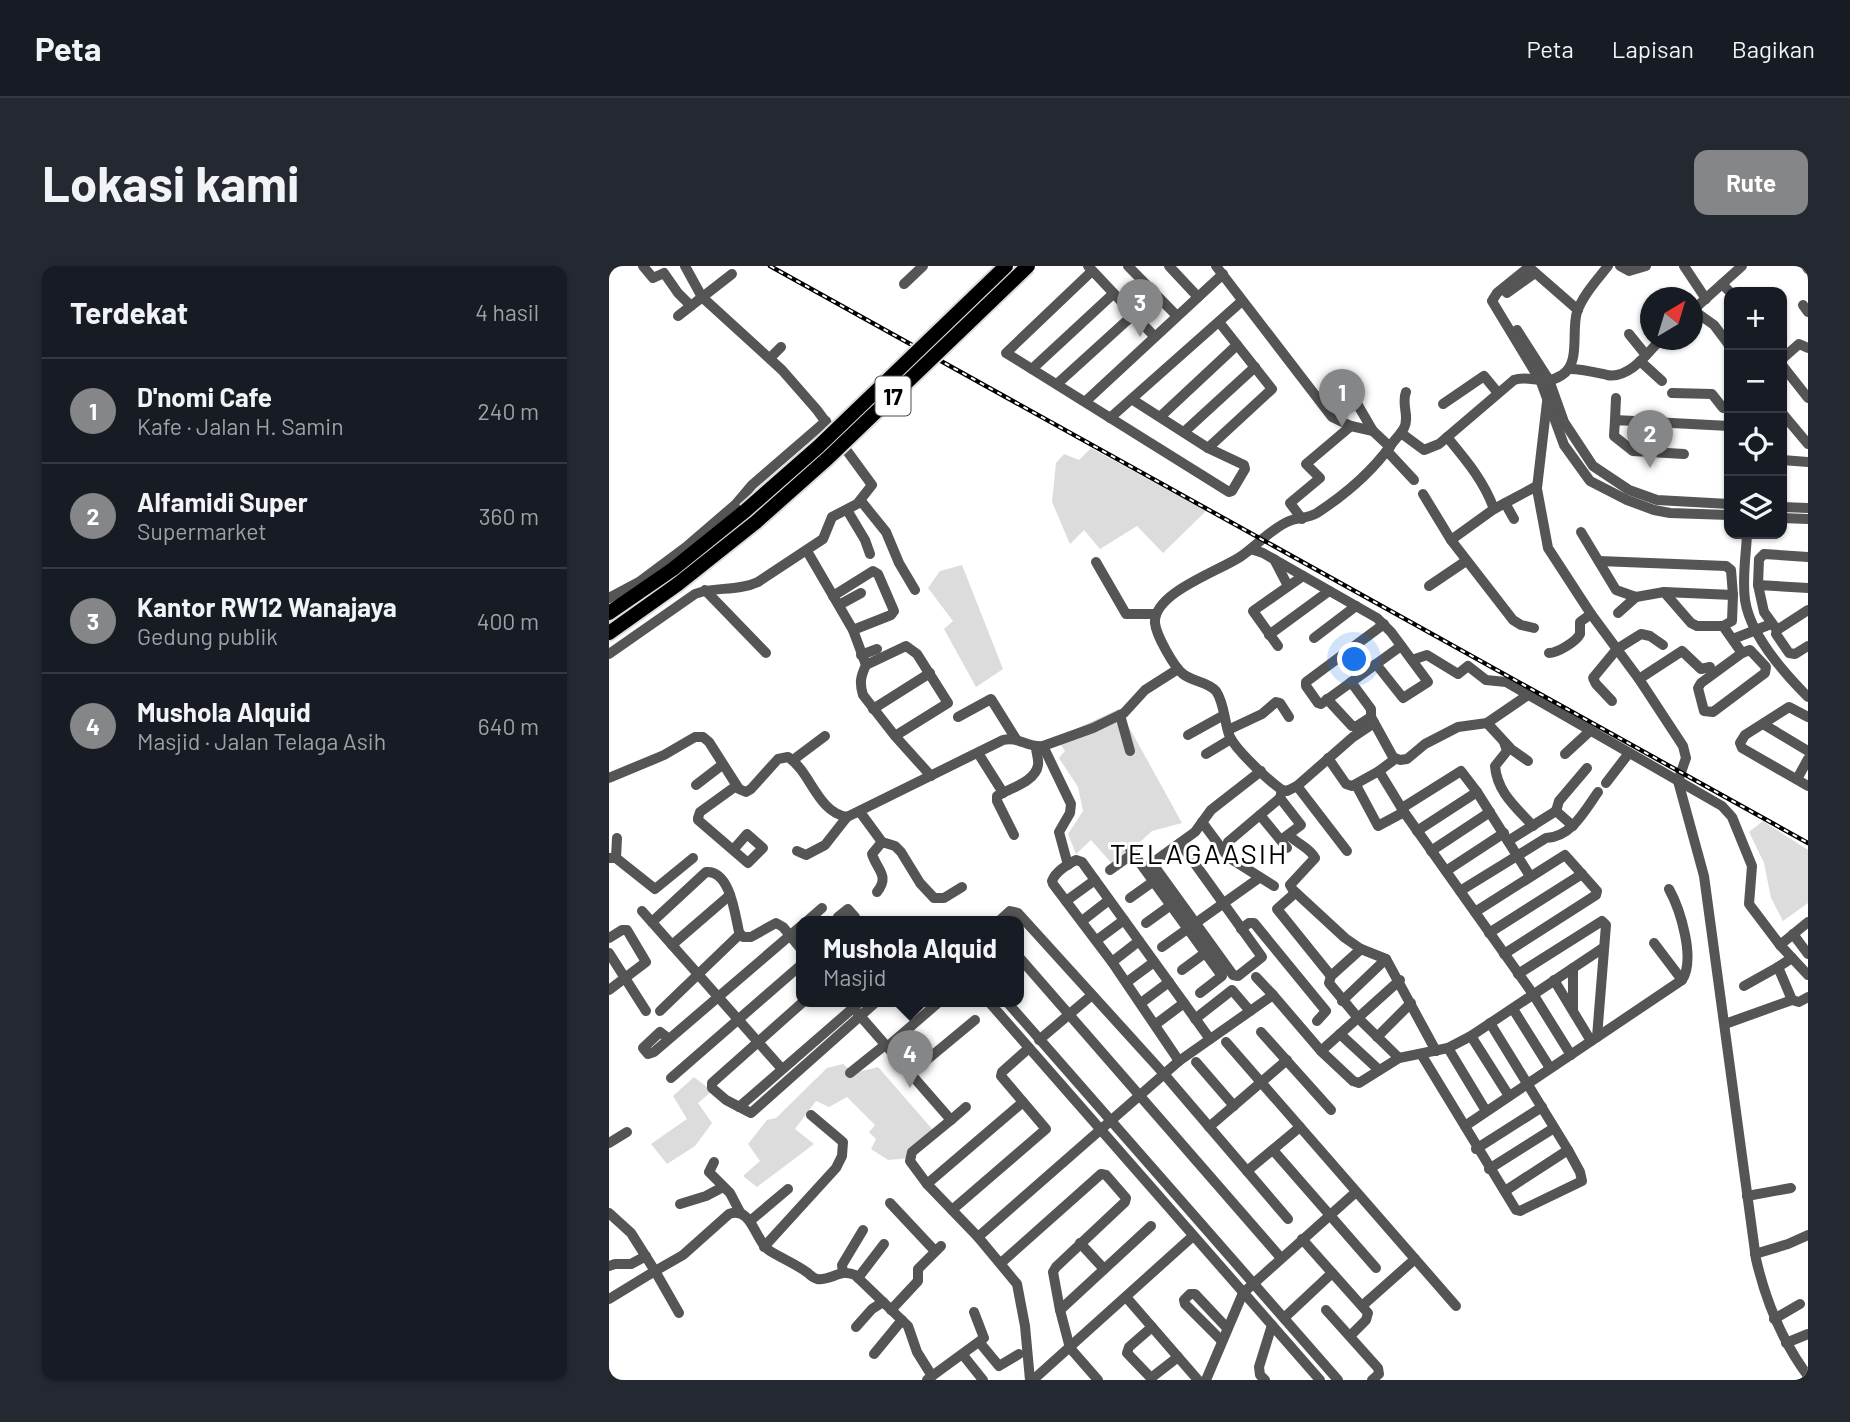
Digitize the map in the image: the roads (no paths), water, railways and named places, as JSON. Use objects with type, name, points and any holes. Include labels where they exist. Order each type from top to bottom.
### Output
[{"type":"highway","name":"17","points":[[609,614],[673,569],[745,511],[819,446],[1006,266]]},
{"type":"highway","name":"17","points":[[609,632],[678,584],[756,522],[828,458],[1028,266]]},
{"type":"street","points":[[643,266],[653,278],[664,273],[691,306]]},
{"type":"street","points":[[609,654],[695,594],[705,590],[716,591],[753,585],[807,551],[825,537],[832,517],[861,500],[872,483],[826,421],[771,358],[702,297],[685,266]]},
{"type":"street","points":[[904,284],[923,266]]},
{"type":"street","points":[[1128,266],[1177,316]]},
{"type":"street","points":[[1169,266],[1198,297]]},
{"type":"street","points":[[1210,266],[1219,272],[1332,417],[1350,426],[1373,431]]},
{"type":"street","points":[[1401,433],[1426,451],[1447,437],[1498,393],[1521,378],[1545,381],[1562,375],[1569,369],[1573,355],[1578,310],[1608,266]]},
{"type":"street","points":[[1620,266],[1629,271],[1646,266]]},
{"type":"street","points":[[1684,266],[1706,299]]},
{"type":"street","points":[[1727,287],[1738,267]]},
{"type":"street","points":[[1133,400],[1208,448],[1245,466],[1231,492],[1006,354],[1090,269],[1154,336]]},
{"type":"street","points":[[1578,310],[1531,269],[1495,300],[1545,381],[1590,481],[1627,500],[1670,513],[1724,515]]},
{"type":"street","points":[[1086,401],[1198,297],[1219,272]]},
{"type":"street","points":[[678,316],[732,274]]},
{"type":"street","points":[[1724,289],[1692,310],[1714,325],[1724,338]]},
{"type":"street","points":[[1032,369],[1113,294]]},
{"type":"street","points":[[1110,418],[1242,301]]},
{"type":"street","points":[[1058,384],[1133,315]]},
{"type":"street","points":[[1208,448],[1272,389],[1219,322]]},
{"type":"street","points":[[1629,334],[1643,358],[1662,381]]},
{"type":"street","points":[[1787,355],[1799,344],[1808,348]]},
{"type":"street","points":[[1161,416],[1237,345]]},
{"type":"street","points":[[771,358],[782,347]]},
{"type":"street","points":[[1569,369],[1619,376],[1651,350]]},
{"type":"street","points":[[1184,432],[1255,366]]},
{"type":"street","points":[[1787,371],[1808,398]]},
{"type":"street","points":[[1443,404],[1484,376],[1498,393]]},
{"type":"street","points":[[1545,381],[1548,401],[1564,445],[1605,476],[1657,500],[1724,504]]},
{"type":"street","points":[[1345,383],[1373,431],[1413,480]]},
{"type":"street","points":[[1286,841],[1301,825],[1281,794],[1237,748],[1213,688],[1184,675],[1178,669],[1157,632],[1156,614],[1167,600],[1190,582],[1224,568],[1287,522],[1314,515],[1355,485],[1401,433],[1407,420],[1403,399],[1406,392]]},
{"type":"street","points":[[1672,393],[1712,394],[1724,406]]},
{"type":"street","points":[[1616,398],[1614,436],[1633,451],[1684,454]]},
{"type":"street","points":[[1548,401],[1537,488],[1548,548],[1683,746],[1686,758],[1678,781],[1704,876],[1755,1254],[1774,1319],[1808,1376]]},
{"type":"street","points":[[1787,419],[1808,444]]},
{"type":"street","points":[[1615,420],[1724,426]]},
{"type":"street","points":[[609,598],[639,582],[685,547],[826,421]]},
{"type":"street","points":[[1302,519],[1290,503],[1319,478],[1306,464],[1350,426]]},
{"type":"street","points":[[1447,437],[1480,478],[1494,509]]},
{"type":"street","points":[[1787,460],[1808,462]]},
{"type":"street","points":[[1451,540],[1494,509],[1532,488],[1537,488]]},
{"type":"street","points":[[1423,494],[1451,540],[1513,620],[1534,628]]},
{"type":"street","points":[[861,500],[886,532],[899,563],[915,590]]},
{"type":"street","points":[[1505,503],[1514,519]]},
{"type":"street","points":[[1787,507],[1808,508]]},
{"type":"street","points":[[846,510],[865,540],[870,554]]},
{"type":"street","points":[[1787,518],[1808,519]]},
{"type":"street","points":[[1581,532],[1616,590],[1622,610],[1636,597]]},
{"type":"street","points":[[1747,539],[1745,592],[1748,615],[1755,630],[1788,675],[1808,696]]},
{"type":"street","points":[[1251,549],[1274,559],[1384,624],[1428,682],[1405,699],[1376,664]]},
{"type":"street","points":[[807,551],[853,631],[866,665]]},
{"type":"street","points":[[1808,557],[1764,554],[1759,559],[1758,585],[1764,612],[1777,638],[1789,653],[1795,654],[1808,646]]},
{"type":"street","points":[[1274,559],[1288,586]]},
{"type":"street","points":[[1429,586],[1466,561]]},
{"type":"street","points":[[1599,561],[1726,566],[1731,570],[1734,595],[1732,621],[1723,626],[1697,626],[1691,623],[1664,592]]},
{"type":"street","points":[[1096,562],[1126,614],[1156,614]]},
{"type":"street","points":[[836,600],[873,571],[878,574],[894,611],[891,615],[853,631]]},
{"type":"street","points":[[1277,646],[1253,611],[1303,576]]},
{"type":"street","points":[[1758,585],[1808,588]]},
{"type":"street","points":[[705,590],[766,653]]},
{"type":"street","points":[[1616,590],[1636,597],[1664,592],[1734,595]]},
{"type":"street","points":[[1269,635],[1329,591]]},
{"type":"street","points":[[836,600],[862,593]]},
{"type":"street","points":[[1314,638],[1356,606]]},
{"type":"street","points":[[1733,639],[1798,617],[1808,610]]},
{"type":"street","points":[[1549,653],[1556,653],[1578,636],[1581,631],[1580,622],[1591,614]]},
{"type":"street","points":[[1772,624],[1798,617]]},
{"type":"street","points":[[1384,624],[1306,682],[1305,686],[1319,704],[1401,646]]},
{"type":"street","points":[[1723,626],[1742,653]]},
{"type":"street","points":[[1612,701],[1593,678],[1617,649],[1641,634],[1650,636],[1663,645]]},
{"type":"street","points":[[895,736],[948,704],[914,650],[906,646],[866,665],[860,679],[861,688],[873,709],[895,736],[931,776]]},
{"type":"street","points":[[861,654],[877,649]]},
{"type":"street","points":[[1639,679],[1682,651],[1701,669],[1710,667]]},
{"type":"street","points":[[1753,651],[1767,670],[1713,712],[1705,711],[1699,688],[1701,683],[1742,653],[1753,651]]},
{"type":"street","points":[[1412,660],[1423,656],[1432,657],[1458,674],[1468,666],[1486,680],[1506,682],[1722,806],[1732,817],[1752,866],[1749,904],[1780,945],[1808,975]]},
{"type":"street","points":[[797,851],[806,855],[818,850],[847,817],[1003,740],[1016,739],[1040,747],[1093,728],[1119,715],[1145,690],[1178,669]]},
{"type":"street","points":[[873,709],[930,673]]},
{"type":"street","points":[[1352,682],[1371,709],[1373,720],[1395,759]]},
{"type":"street","points":[[1328,758],[1346,784],[1356,785],[1395,759],[1407,759],[1425,744],[1458,727],[1487,723],[1528,695]]},
{"type":"street","points":[[958,717],[990,698],[993,699],[1016,739]]},
{"type":"street","points":[[1327,699],[1352,726],[1373,720]]},
{"type":"street","points":[[1206,754],[1276,702],[1280,703],[1289,717]]},
{"type":"street","points":[[1808,717],[1789,706],[1745,735],[1740,746],[1808,786]]},
{"type":"street","points":[[1119,715],[1130,751]]},
{"type":"street","points":[[1188,735],[1224,715]]},
{"type":"street","points":[[1228,842],[1281,794],[1297,786],[1373,720]]},
{"type":"street","points":[[1487,723],[1504,742],[1528,761]]},
{"type":"street","points":[[1763,724],[1808,751]]},
{"type":"street","points":[[1565,754],[1590,731]]},
{"type":"street","points":[[793,760],[825,736]]},
{"type":"street","points":[[609,778],[699,737],[709,742],[736,786],[746,792],[781,757],[793,760],[823,802],[837,814],[847,817]]},
{"type":"street","points":[[1504,742],[1507,751],[1495,766],[1502,792],[1533,826]]},
{"type":"street","points":[[1014,835],[997,798],[1034,773],[1040,747]]},
{"type":"street","points":[[1040,747],[1071,804],[1070,813],[1059,832],[1067,865]]},
{"type":"street","points":[[978,753],[1003,793]]},
{"type":"street","points":[[1606,783],[1629,753]]},
{"type":"street","points":[[1797,779],[1808,759]]},
{"type":"street","points":[[696,785],[722,765]]},
{"type":"street","points":[[1445,871],[1533,826],[1556,811],[1559,801],[1587,768]]},
{"type":"street","points":[[1148,866],[1195,832],[1211,810],[1261,771]]},
{"type":"street","points":[[1380,771],[1417,831],[1533,994],[1571,1055]]},
{"type":"street","points":[[1356,785],[1378,827],[1459,771],[1509,838]]},
{"type":"street","points":[[733,850],[698,818],[700,811],[736,786]]},
{"type":"street","points":[[1297,786],[1347,851]]},
{"type":"street","points":[[1417,831],[1477,792]]},
{"type":"street","points":[[1502,792],[1491,802],[1530,876]]},
{"type":"street","points":[[1460,891],[1546,838],[1560,837],[1573,826],[1598,792]]},
{"type":"street","points":[[1556,811],[1573,826]]},
{"type":"street","points":[[860,812],[882,842],[895,846],[901,852],[921,883],[935,898],[944,898],[962,887]]},
{"type":"street","points":[[1431,851],[1490,812]]},
{"type":"street","points":[[1260,815],[1286,841],[1308,849],[1315,858],[1290,886],[1345,937],[1361,949],[1387,959],[1436,1051]]},
{"type":"street","points":[[1202,822],[1228,857],[1274,886]]},
{"type":"street","points":[[617,838],[613,858],[655,889],[693,858]]},
{"type":"street","points":[[1553,839],[1562,856]]},
{"type":"street","points":[[877,892],[883,885],[883,878],[872,854],[882,842]]},
{"type":"street","points":[[1179,843],[1262,957]]},
{"type":"street","points":[[1110,870],[1132,851],[1148,866],[1191,926],[1222,977],[1200,993]]},
{"type":"street","points":[[1475,912],[1562,856],[1568,857],[1597,893],[1504,954]]},
{"type":"street","points":[[1179,1061],[1127,982],[1052,881],[1067,865],[1079,860],[1210,1040]]},
{"type":"street","points":[[1239,865],[1245,887]]},
{"type":"street","points":[[1148,866],[1154,881],[1171,905],[1234,976],[1238,976],[1276,948]]},
{"type":"street","points":[[652,922],[706,872],[712,872],[718,876],[730,895],[740,934],[748,938],[776,923],[796,943]]},
{"type":"street","points":[[1489,933],[1582,874]]},
{"type":"street","points":[[1162,947],[1259,878]]},
{"type":"street","points":[[1066,901],[1095,880]]},
{"type":"street","points":[[1130,898],[1154,881]]},
{"type":"street","points":[[1465,1126],[1682,980],[1686,970],[1683,918],[1669,889]]},
{"type":"street","points":[[1295,892],[1277,909],[1331,976]]},
{"type":"street","points":[[672,945],[730,895]]},
{"type":"street","points":[[1082,921],[1109,900]]},
{"type":"street","points":[[1146,923],[1171,905]]},
{"type":"street","points":[[813,916],[822,908]]},
{"type":"street","points":[[839,916],[848,909],[854,916]]},
{"type":"street","points":[[642,911],[782,1069]]},
{"type":"street","points":[[1005,916],[1010,911],[1021,916]]},
{"type":"street","points":[[1024,920],[1164,1074],[1288,1219]]},
{"type":"street","points":[[1097,940],[1124,920]]},
{"type":"street","points":[[1518,974],[1603,920],[1607,925],[1594,1039]]},
{"type":"street","points":[[1780,945],[1808,922]]},
{"type":"street","points":[[1241,929],[1254,923],[1276,948],[1326,1010],[1317,1021]]},
{"type":"street","points":[[609,938],[625,929],[646,960],[645,964],[609,990]]},
{"type":"street","points":[[669,1039],[796,931]]},
{"type":"street","points":[[660,1011],[740,934]]},
{"type":"street","points":[[1793,934],[1808,954]]},
{"type":"street","points":[[1112,962],[1139,941]]},
{"type":"street","points":[[1654,943],[1682,980]]},
{"type":"street","points":[[1256,977],[1321,1051],[1355,1083],[1399,1058],[1448,1048],[1471,1036],[1603,948]]},
{"type":"street","points":[[1361,949],[1331,976],[1329,983],[1342,1001],[1399,1058]]},
{"type":"street","points":[[609,953],[646,1011]]},
{"type":"street","points":[[1182,970],[1205,953]]},
{"type":"street","points":[[1744,986],[1792,958]]},
{"type":"street","points":[[1342,1001],[1387,959]]},
{"type":"street","points":[[1127,982],[1154,961]]},
{"type":"street","points":[[1024,963],[1281,1258]]},
{"type":"street","points":[[1778,967],[1792,1000]]},
{"type":"street","points":[[1573,968],[1573,1011]]},
{"type":"street","points":[[671,1078],[796,969]]},
{"type":"street","points":[[1554,980],[1594,1039]]},
{"type":"street","points":[[1321,1051],[1400,981]]},
{"type":"street","points":[[1141,1003],[1169,982]]},
{"type":"street","points":[[1195,1019],[1232,990],[1249,1011]]},
{"type":"street","points":[[1039,1040],[1092,995]]},
{"type":"street","points":[[978,1237],[1179,1061],[1273,995]]},
{"type":"street","points":[[1725,1024],[1808,997]]},
{"type":"street","points":[[1156,1024],[1184,1003]]},
{"type":"street","points":[[1377,1037],[1411,1003]]},
{"type":"street","points":[[797,1007],[711,1085],[719,1095],[748,1113],[754,1111],[855,1007]]},
{"type":"street","points":[[739,1107],[855,1007]]},
{"type":"street","points":[[855,1007],[951,1120]]},
{"type":"street","points":[[849,1073],[934,1007]]},
{"type":"street","points":[[993,1007],[1320,1380]]},
{"type":"street","points":[[1011,1007],[1338,1380]]},
{"type":"street","points":[[1513,1009],[1550,1068]]},
{"type":"street","points":[[911,1073],[975,1020]]},
{"type":"street","points":[[1420,1054],[1465,1126],[1476,1149],[1518,1211],[1579,1183],[1583,1178],[1529,1083],[1490,1023]]},
{"type":"street","points":[[1261,1032],[1331,1110]]},
{"type":"street","points":[[1341,1034],[1379,1070]]},
{"type":"street","points":[[1471,1036],[1509,1096]]},
{"type":"street","points":[[1227,1042],[1456,1306]]},
{"type":"street","points":[[952,1210],[1046,1129],[1001,1074],[1030,1048]]},
{"type":"street","points":[[1448,1048],[1486,1111]]},
{"type":"street","points":[[1209,1127],[1287,1060]]},
{"type":"street","points":[[1196,1062],[1234,1105]]},
{"type":"street","points":[[927,1184],[1023,1102]]},
{"type":"street","points":[[966,1107],[910,1154],[910,1161],[927,1184],[1014,1277],[1019,1290],[1031,1380]]},
{"type":"street","points":[[1476,1149],[1542,1107]]},
{"type":"street","points":[[764,1247],[831,1173],[842,1156],[843,1142],[811,1115]]},
{"type":"street","points":[[1247,1171],[1300,1127]]},
{"type":"street","points":[[1489,1169],[1554,1128]]},
{"type":"street","points":[[609,1143],[628,1132]]},
{"type":"street","points":[[1272,1150],[1376,1268]]},
{"type":"street","points":[[1505,1191],[1568,1150]]},
{"type":"street","points":[[714,1162],[709,1172],[732,1196],[764,1247],[816,1278],[843,1273],[850,1273],[858,1278],[908,1326],[929,1378],[980,1343],[984,1335],[974,1312]]},
{"type":"street","points":[[1001,1263],[1103,1174],[1127,1200],[1053,1272],[1070,1348],[1098,1380]]},
{"type":"street","points":[[680,1204],[706,1196],[723,1187]]},
{"type":"street","points":[[1747,1196],[1791,1188]]},
{"type":"street","points":[[750,1221],[788,1189]]},
{"type":"street","points":[[1206,1380],[1243,1293],[1356,1192]]},
{"type":"street","points":[[890,1203],[938,1248],[918,1269],[918,1281],[891,1310]]},
{"type":"street","points":[[609,1299],[683,1255],[725,1218],[734,1212],[740,1212]]},
{"type":"street","points":[[609,1213],[625,1227],[646,1256],[679,1314]]},
{"type":"street","points":[[1060,1310],[1151,1226]]},
{"type":"street","points":[[843,1273],[842,1265],[863,1230]]},
{"type":"street","points":[[1755,1254],[1808,1235]]},
{"type":"street","points":[[1031,1380],[1193,1237]]},
{"type":"street","points":[[1302,1239],[1368,1313],[1368,1317],[1350,1336]]},
{"type":"street","points":[[1080,1243],[1104,1269]]},
{"type":"street","points":[[858,1278],[884,1244]]},
{"type":"street","points":[[609,1266],[628,1265],[646,1256]]},
{"type":"street","points":[[1362,1306],[1415,1259]]},
{"type":"street","points":[[1283,1318],[1332,1273]]},
{"type":"street","points":[[1222,1341],[1184,1300],[1190,1294],[1195,1294],[1227,1328]]},
{"type":"street","points":[[1126,1297],[1198,1380]]},
{"type":"street","points":[[856,1327],[868,1313],[883,1302]]},
{"type":"street","points":[[1774,1319],[1800,1304]]},
{"type":"street","points":[[1327,1310],[1378,1368],[1379,1374],[1372,1380]]},
{"type":"street","points":[[874,1354],[902,1320]]},
{"type":"street","points":[[1265,1380],[1260,1375],[1259,1367],[1272,1325]]},
{"type":"street","points":[[1152,1327],[1129,1347],[1127,1353],[1151,1378],[1178,1357]]},
{"type":"street","points":[[1786,1343],[1808,1334]]},
{"type":"street","points":[[980,1343],[999,1366],[1019,1354]]},
{"type":"street","points":[[963,1355],[983,1380]]},
{"type":"street","points":[[1029,1366],[1050,1364]]},
{"type":"railway","points":[[770,266],[1808,843]]},
{"type":"place","name":"Kantor RW12 Wanajaya","points":[[1140,337]]},
{"type":"place","name":"D'nomi Cafe","points":[[1342,427]]},
{"type":"place","name":"Alfamidi Super","points":[[1650,468]]},
{"type":"place","name":"Mushola Alquid","points":[[910,1088]]},
{"type":"district","name":"TELAGAASIH","points":[[1199,853]]}]
